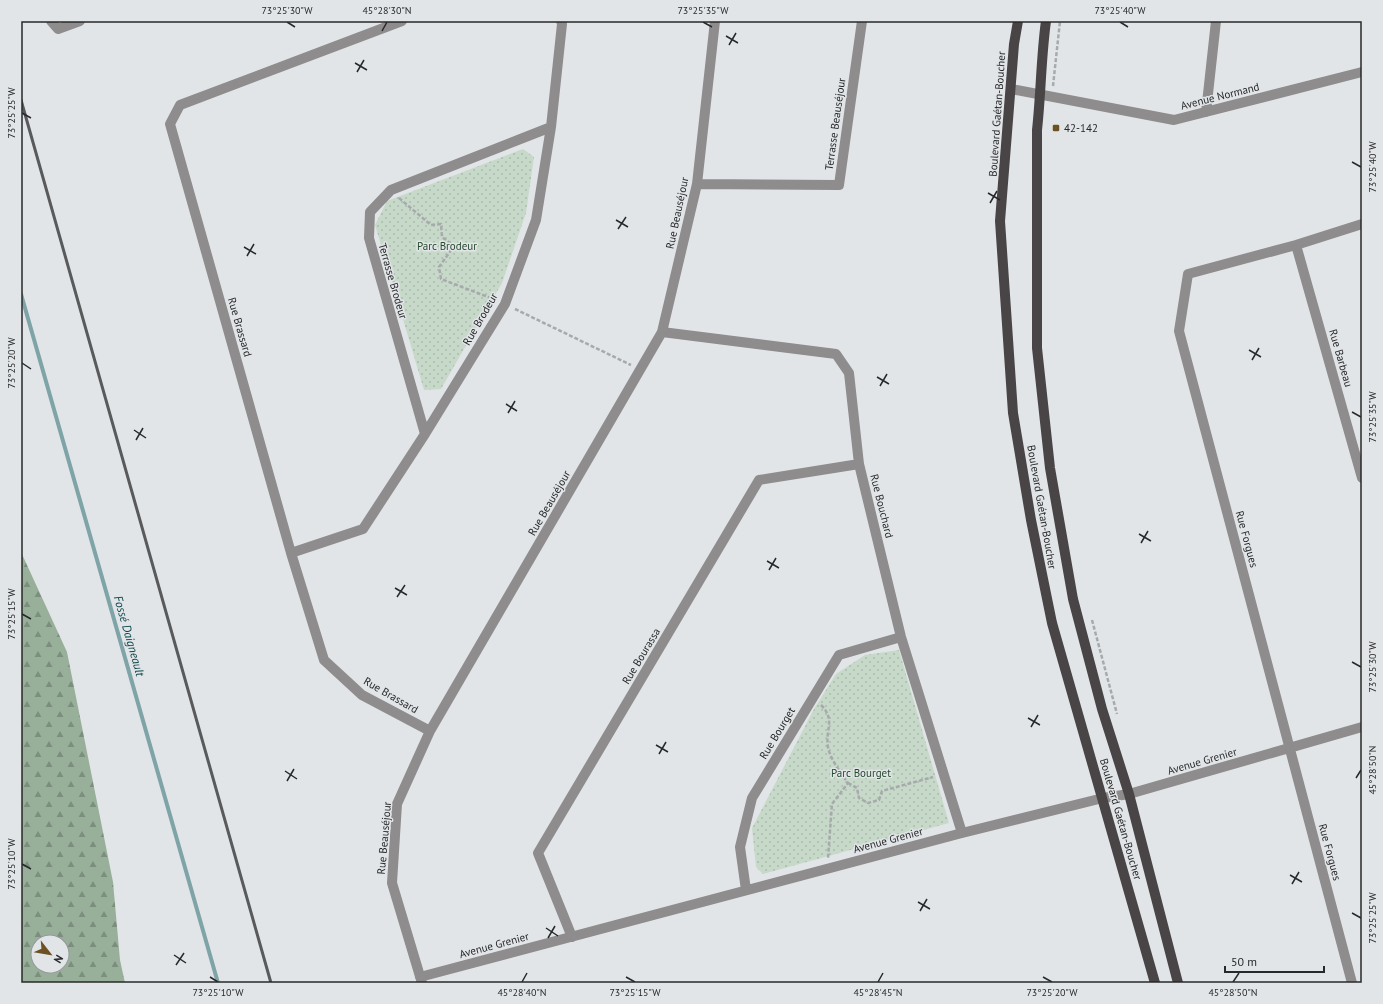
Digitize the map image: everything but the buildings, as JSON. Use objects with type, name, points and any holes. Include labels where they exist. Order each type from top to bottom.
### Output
[{"type":"main road","name":"Boulevard Gaétan-Boucher","points":[[1018,21],[1000,221],[1013,413],[1031,520],[1052,624],[1155,983]]},
{"type":"main road","name":"Boulevard Gaétan-Boucher","points":[[1046,21],[1042,50],[1041,95],[1037,130],[1037,348],[1050,468],[1073,599],[1102,709],[1129,794],[1178,983]]},
{"type":"street","points":[[51,21],[58,29],[80,21]]},
{"type":"street","name":"Rue Brassard","points":[[402,21],[180,105],[170,124],[292,554],[324,660],[362,695],[430,731]]},
{"type":"street","name":"Rue Brodeur","points":[[292,554],[363,529],[425,434],[505,304],[536,220],[551,127],[562,24],[561,21]]},
{"type":"street","name":"Rue Beauséjour","points":[[421,980],[392,884],[397,804],[430,731],[662,332],[697,184],[715,21]]},
{"type":"street","name":"Terrasse Beauséjour","points":[[697,184],[839,185],[862,21]]},
{"type":"street","points":[[1206,112],[1216,21]]},
{"type":"street","name":"Avenue Normand","points":[[1011,89],[1174,120],[1362,72]]},
{"type":"street","name":"Terrasse Brodeur","points":[[425,434],[369,238],[370,212],[390,190],[551,127]]},
{"type":"street","name":"Rue Forgues","points":[[1352,983],[1291,748],[1179,331],[1188,274],[1296,245],[1362,224]]},
{"type":"street","name":"Rue Barbeau","points":[[1296,245],[1362,478]]},
{"type":"street","name":"Rue Bouchard","points":[[662,332],[836,354],[849,373],[859,464],[901,636],[962,833]]},
{"type":"street","name":"Rue Bourassa","points":[[572,937],[538,853],[759,480],[859,464]]},
{"type":"street","name":"Rue Bourget","points":[[746,890],[740,848],[752,798],[813,696],[840,655],[901,636]]},
{"type":"street","name":"Avenue Grenier","points":[[421,980],[572,937],[827,868],[1103,798],[1129,794],[1362,727]]},
{"type":"path","points":[[1052,97],[1060,21]]},
{"type":"path","points":[[390,190],[431,226],[441,224],[442,237],[454,246],[439,267],[441,279],[505,304],[640,369]]},
{"type":"path","points":[[1091,618],[1118,716]]},
{"type":"path","points":[[813,696],[828,711],[830,722],[828,748],[848,783],[857,788],[859,798],[868,803],[879,800],[882,791],[943,774]]},
{"type":"path","points":[[827,868],[832,804],[848,783]]},
{"type":"green space","name":"Parc Brodeur","points":[[523,149],[534,157],[526,213],[502,283],[441,389],[424,390],[375,225],[387,201]]},
{"type":"green space","points":[[21,552],[67,652],[113,882],[120,960],[125,983],[21,983]]},
{"type":"green space","name":"Parc Bourget","points":[[899,650],[949,823],[763,874],[756,867],[752,828],[814,709],[836,674],[865,655]]},
{"type":"waterway","name":"Fossé Daigneault","points":[[21,294],[218,983]]},
{"type":"railway","points":[[21,100],[271,983]]},
{"type":"place","name":"42-142","points":[[1056,128]]}]
